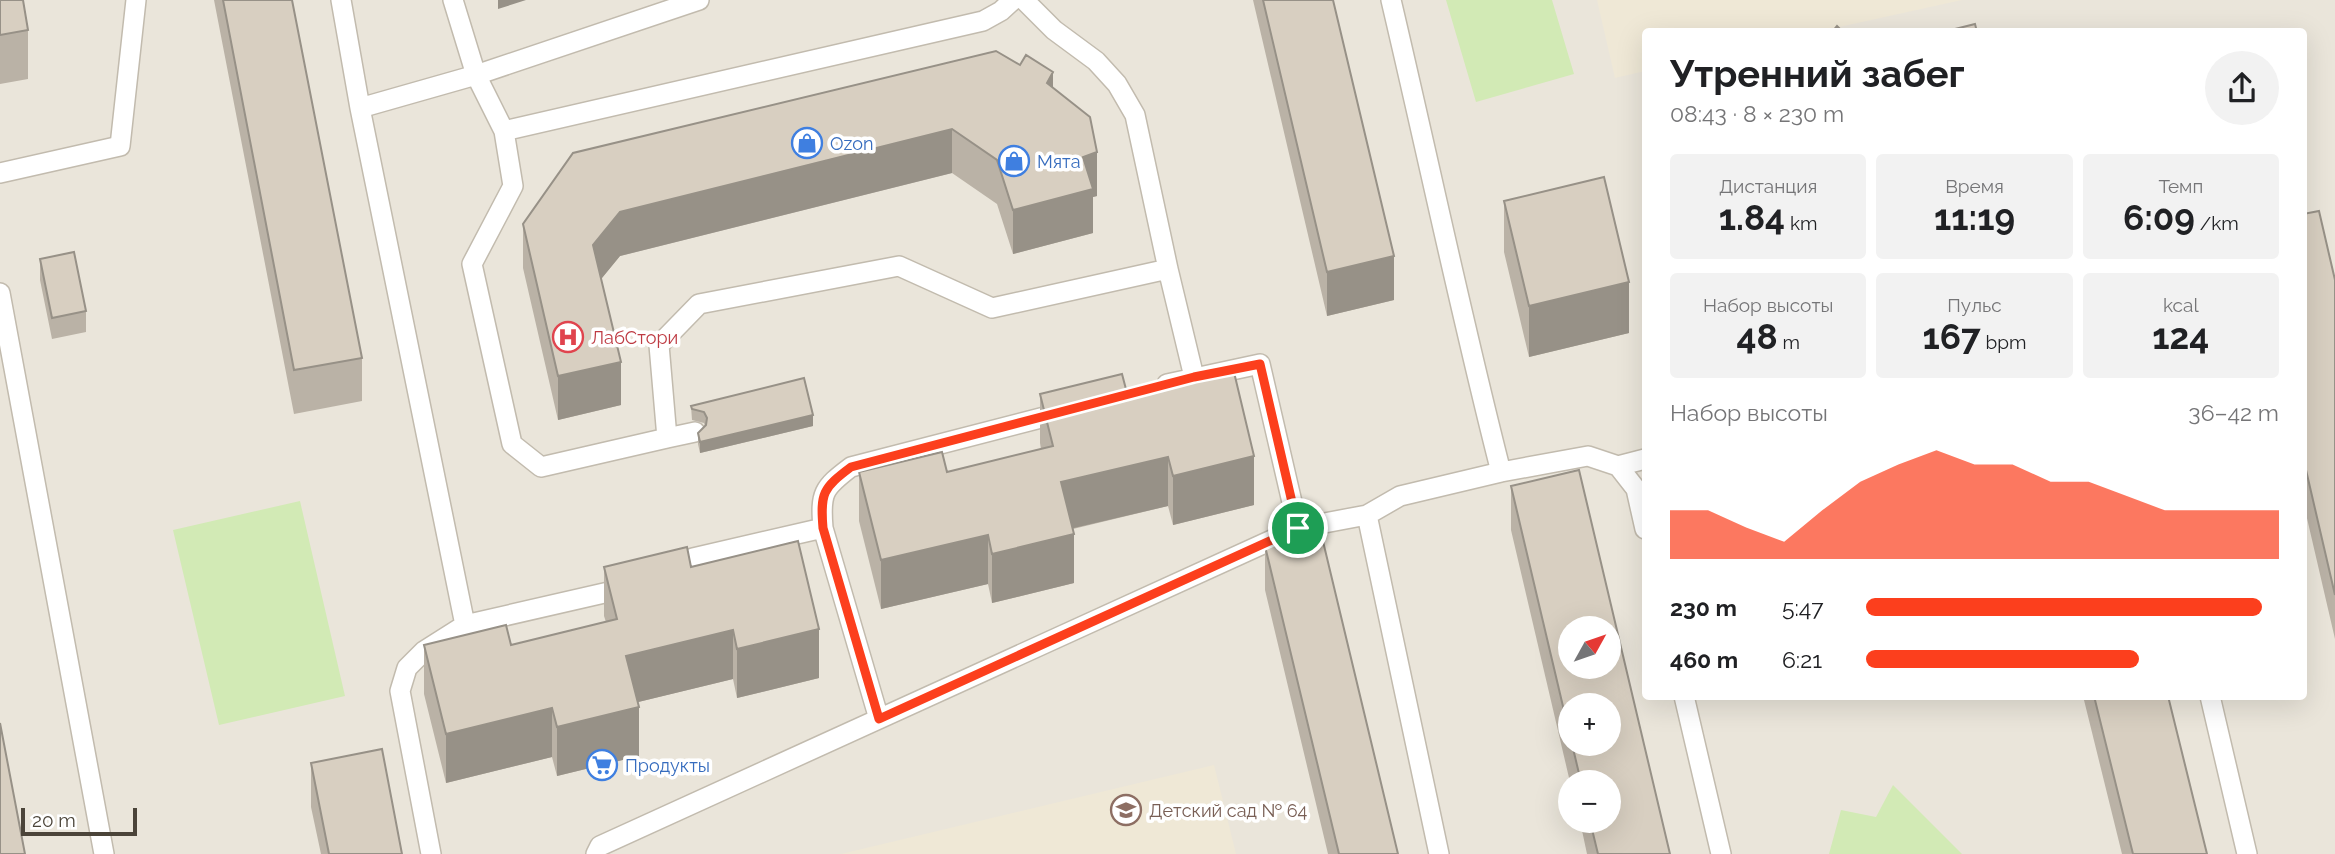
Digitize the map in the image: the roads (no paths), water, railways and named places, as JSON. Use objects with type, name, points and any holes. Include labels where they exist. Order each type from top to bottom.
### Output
[{"type":"lane","points":[[0,173],[120,146],[136,0]]},
{"type":"lane","points":[[341,0],[360,108],[465,625]]},
{"type":"lane","points":[[453,0],[476,75],[504,131],[513,186],[472,264],[512,444],[541,467],[695,432]]},
{"type":"lane","points":[[360,108],[476,75],[699,0]]},
{"type":"lane","points":[[504,131],[983,21],[1013,0]]},
{"type":"lane","points":[[1024,0],[1054,30],[1096,61],[1117,84],[1135,115],[1194,377]]},
{"type":"lane","points":[[1391,0],[1462,315],[1501,472]]},
{"type":"lane","points":[[667,438],[659,345],[699,304],[899,266],[992,308],[1168,269]]},
{"type":"lane","points":[[0,293],[104,854]]},
{"type":"lane","points":[[1154,388],[1260,364],[1298,528]]},
{"type":"lane","points":[[879,719],[823,528],[821,500],[832,481],[851,467],[1088,405]]},
{"type":"lane","points":[[596,854],[600,846],[1298,528],[1367,515],[1400,496],[1501,472],[1588,456],[1618,466],[1642,460]]},
{"type":"lane","points":[[1618,466],[1636,489],[1642,516]]},
{"type":"lane","points":[[1367,515],[1439,854]]},
{"type":"lane","points":[[431,854],[400,691],[407,668],[424,651],[465,625],[613,591],[693,558],[823,528]]},
{"type":"lane","points":[[1685,700],[1721,854]]},
{"type":"lane","points":[[2211,700],[2247,854]]},
{"type":"place","name":"Ozon","points":[[807,143]]},
{"type":"place","name":"Мята","points":[[1014,161]]},
{"type":"place","name":"ЛабСтори","points":[[568,337]]},
{"type":"place","name":"Продукты","points":[[602,765]]},
{"type":"place","name":"Детский сад № 64","points":[[1126,810]]}]
